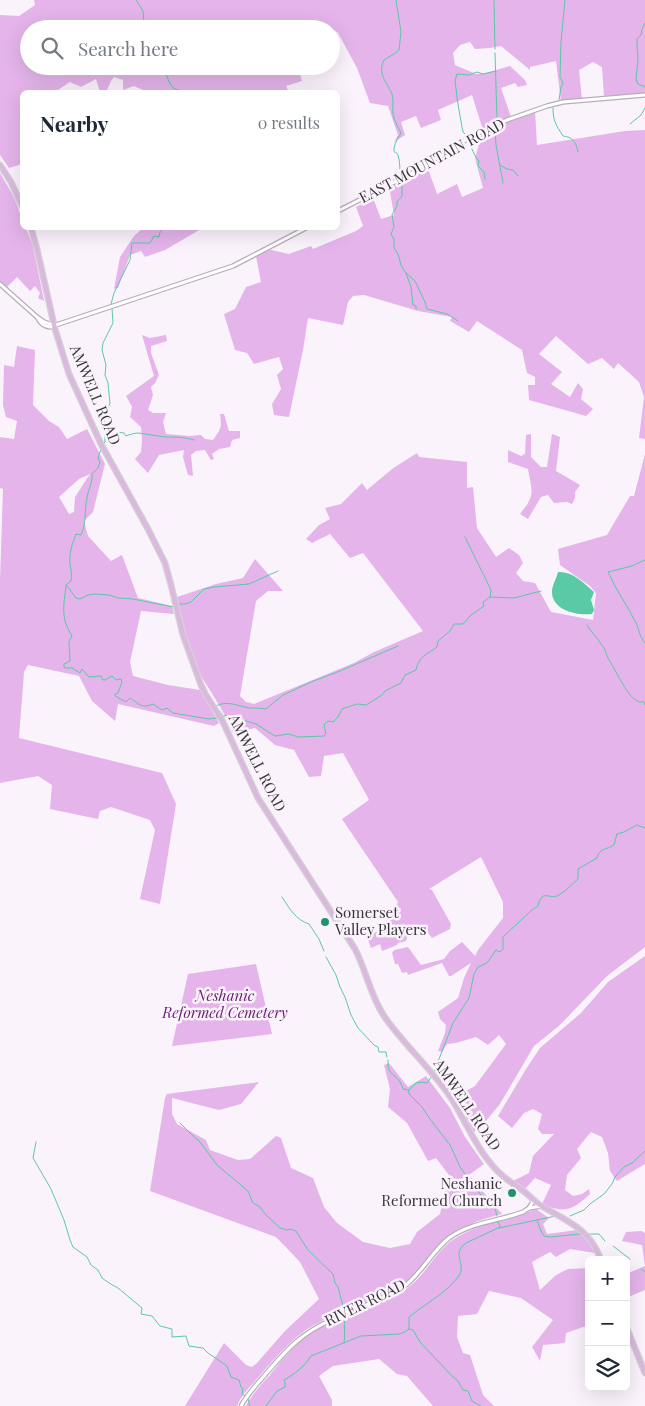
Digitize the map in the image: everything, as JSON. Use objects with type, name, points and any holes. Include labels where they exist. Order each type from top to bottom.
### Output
[{"type":"main road","points":[[0,165],[11,182],[20,202]]},
{"type":"main road","name":"AMWELL ROAD","points":[[32,230],[54,325],[69,374],[95,432],[163,558],[182,635],[197,675],[206,695],[223,722],[254,789],[351,943],[360,960],[374,998],[383,1014],[440,1082],[458,1109],[472,1136],[497,1170],[542,1206],[563,1217],[584,1232],[593,1242],[599,1256]]},
{"type":"main road","points":[[630,1336],[645,1372]]},
{"type":"street","name":"EAST MOUNTAIN ROAD","points":[[340,210],[417,170],[481,131],[507,120],[563,102],[645,95]]},
{"type":"street","points":[[39,318],[41,324],[50,327],[233,266],[302,230]]},
{"type":"street","points":[[0,284],[39,318],[45,320],[49,317],[51,310]]},
{"type":"street","points":[[529,1208],[534,1200]]},
{"type":"street","name":"RIVER ROAD","points":[[241,1406],[248,1394],[283,1354],[303,1335],[322,1324],[401,1288],[416,1275],[451,1236],[483,1222],[542,1206]]},
{"type":"green space","points":[[34,0],[645,0],[645,94],[604,96],[602,67],[593,62],[579,70],[582,100],[561,102],[556,61],[530,67],[530,70],[501,46],[475,49],[470,42],[460,45],[453,53],[455,65],[476,74],[510,66],[525,80],[527,85],[518,87],[515,83],[501,88],[511,117],[535,111],[537,145],[625,131],[645,130],[645,439],[639,438],[644,397],[639,382],[618,363],[614,369],[602,358],[588,364],[556,336],[539,354],[562,372],[551,384],[570,397],[578,383],[583,389],[581,399],[593,409],[586,416],[529,400],[528,385],[535,385],[535,377],[527,373],[522,350],[477,321],[469,332],[450,321],[452,317],[418,311],[364,295],[353,296],[348,302],[343,325],[308,318],[289,417],[274,415],[272,404],[281,389],[277,375],[283,369],[279,357],[254,364],[247,353],[235,350],[224,314],[235,309],[246,287],[261,282],[256,256],[267,249],[289,254],[311,246],[313,249],[356,231],[363,226],[356,207],[373,198],[381,219],[394,215],[389,186],[427,166],[437,194],[457,184],[462,197],[483,188],[475,158],[483,130],[472,95],[438,110],[441,120],[421,128],[416,116],[401,122],[405,135],[394,142],[398,135],[388,106],[370,103],[357,68],[340,37],[340,20],[20,20],[20,75],[300,75],[302,81],[286,86],[288,90],[143,90],[134,86],[123,90],[123,80],[114,77],[107,90],[99,90],[96,79],[81,87],[70,82],[58,90],[20,90],[20,165],[9,168],[0,155],[0,15],[19,16],[35,5]]},
{"type":"green space","points":[[0,173],[18,206],[20,230],[27,230],[33,246],[44,301],[38,298],[40,293],[35,286],[30,291],[17,277],[7,287],[0,281]]},
{"type":"green space","points":[[141,230],[199,230],[165,250],[145,257],[141,251],[130,255],[118,288],[114,289],[120,257],[134,236]]},
{"type":"green space","points":[[142,335],[150,338],[166,335],[167,341],[151,346],[151,353],[159,375],[151,387],[153,395],[148,410],[153,413],[166,413],[163,422],[166,434],[201,435],[205,439],[213,440],[220,428],[220,414],[224,414],[229,431],[240,431],[240,438],[232,440],[230,447],[219,449],[212,454],[214,459],[211,460],[205,450],[196,451],[191,455],[193,476],[188,475],[183,457],[184,450],[159,455],[148,473],[135,459],[141,452],[141,427],[130,417],[132,407],[126,396],[154,376]]},
{"type":"green space","points":[[17,346],[35,350],[33,405],[49,421],[59,427],[67,439],[87,429],[105,464],[93,512],[84,521],[88,536],[111,561],[122,555],[138,598],[172,606],[174,614],[141,611],[130,662],[133,676],[168,685],[200,690],[219,723],[214,726],[118,704],[115,721],[92,701],[79,676],[28,665],[24,672],[19,738],[162,773],[176,804],[160,904],[140,899],[155,830],[150,820],[111,807],[100,811],[98,819],[50,809],[52,785],[38,776],[0,783],[0,581],[3,489],[0,488],[0,437],[14,439],[17,421],[6,417],[3,405],[4,365],[14,367]],"holes":[[[90,474],[75,497],[74,512],[69,514],[59,497],[79,479]]]},
{"type":"green space","points":[[531,434],[531,457],[541,467],[547,467],[552,434],[560,437],[556,471],[580,485],[575,492],[572,504],[567,502],[554,503],[548,495],[541,497],[528,519],[520,514],[529,502],[532,493],[528,469],[508,462],[508,450],[521,456],[525,454],[526,435]]},
{"type":"green space","points":[[417,453],[419,457],[467,462],[467,488],[473,487],[477,528],[496,557],[509,548],[519,555],[523,563],[516,573],[523,581],[535,583],[551,612],[593,620],[596,593],[590,586],[560,565],[558,549],[607,535],[630,496],[634,496],[645,454],[645,947],[607,976],[560,1025],[534,1046],[500,1104],[474,1132],[455,1097],[475,1086],[506,1044],[499,1035],[488,1045],[476,1037],[447,1044],[442,1052],[438,1051],[446,1025],[440,1019],[438,1012],[458,998],[471,963],[451,976],[449,976],[442,963],[408,975],[407,972],[402,973],[398,964],[395,964],[392,953],[394,950],[408,947],[421,965],[444,959],[450,951],[462,942],[475,956],[503,918],[503,902],[481,857],[429,889],[432,890],[451,924],[450,929],[432,938],[422,925],[409,932],[406,941],[382,951],[380,944],[371,948],[367,937],[391,924],[387,916],[395,910],[398,902],[342,819],[369,800],[367,796],[343,753],[324,756],[321,776],[309,777],[294,750],[275,745],[255,728],[233,733],[225,715],[195,665],[177,597],[216,584],[243,578],[255,559],[283,591],[268,591],[256,601],[240,696],[246,702],[254,704],[354,663],[374,652],[423,631],[363,553],[350,558],[330,534],[312,543],[306,539],[319,525],[330,519],[325,508],[341,504],[362,483],[367,490],[392,469]]},
{"type":"green space","points":[[645,956],[645,1164],[617,1181],[610,1171],[608,1153],[602,1137],[591,1132],[577,1149],[581,1158],[567,1175],[565,1190],[573,1196],[582,1194],[589,1189],[590,1194],[578,1204],[568,1209],[556,1209],[542,1204],[551,1185],[535,1178],[525,1189],[513,1181],[529,1173],[533,1156],[554,1134],[542,1134],[538,1129],[542,1114],[533,1109],[524,1113],[512,1128],[498,1116],[540,1048],[581,1013],[608,982]]},
{"type":"green space","name":"Neshanic Reformed Cemetery","points":[[256,964],[272,1034],[172,1046],[188,974]]},
{"type":"green space","points":[[389,1063],[408,1087],[426,1076],[450,1108],[465,1137],[484,1164],[469,1175],[502,1214],[471,1224],[449,1235],[419,1270],[402,1285],[323,1320],[305,1331],[273,1360],[245,1392],[237,1406],[185,1406],[224,1343],[246,1365],[252,1367],[285,1331],[319,1299],[300,1262],[276,1237],[150,1191],[167,1094],[259,1082],[241,1104],[219,1110],[172,1098],[172,1114],[177,1124],[206,1140],[210,1150],[238,1160],[250,1159],[276,1136],[281,1138],[291,1168],[313,1178],[324,1207],[337,1223],[363,1242],[390,1248],[410,1244],[417,1232],[440,1214],[449,1175],[436,1158],[428,1161],[407,1123],[388,1107],[390,1089],[384,1065]]},
{"type":"green space","points":[[536,1209],[549,1218],[543,1224],[547,1234],[577,1230],[589,1242],[595,1253],[570,1249],[556,1257],[550,1252],[532,1262],[540,1290],[556,1275],[568,1269],[585,1268],[585,1326],[566,1333],[565,1343],[543,1345],[540,1361],[532,1347],[553,1320],[521,1298],[489,1291],[477,1314],[458,1316],[457,1337],[463,1353],[470,1355],[483,1395],[494,1406],[433,1406],[407,1376],[397,1374],[379,1359],[333,1366],[319,1376],[332,1400],[332,1406],[246,1406],[253,1394],[282,1360],[308,1335],[331,1322],[404,1290],[418,1279],[447,1244],[454,1239],[473,1229]]},
{"type":"green space","points":[[641,1231],[645,1233],[645,1266],[642,1245],[622,1241],[626,1232]]},
{"type":"green space","points":[[645,1266],[645,1290],[630,1296],[630,1272]]},
{"type":"shaded area","points":[[558,572],[573,575],[594,592],[591,600],[594,610],[592,614],[572,613],[556,603],[552,591]]},
{"type":"waterway","points":[[136,0],[143,11],[144,20]]},
{"type":"waterway","points":[[396,0],[401,32],[399,50],[384,60],[382,74],[392,94],[394,117],[401,133],[394,148],[394,152],[399,157],[400,176]]},
{"type":"waterway","points":[[494,0],[495,49]]},
{"type":"waterway","points":[[559,100],[563,83],[560,77],[565,0]]},
{"type":"waterway","points":[[645,23],[641,35],[637,39],[636,80],[638,84],[645,87]]},
{"type":"waterway","points":[[495,53],[497,119]]},
{"type":"waterway","points":[[467,136],[463,132],[458,104],[455,81],[457,74],[469,75],[477,72],[483,74],[496,71]]},
{"type":"waterway","points":[[166,75],[174,89],[178,90]]},
{"type":"waterway","points":[[553,108],[554,120],[558,129],[563,136],[574,141],[578,152]]},
{"type":"waterway","points":[[630,124],[641,115],[645,108]]},
{"type":"waterway","points":[[495,130],[503,183]]},
{"type":"waterway","points":[[468,141],[479,161],[478,166],[484,172],[485,179]]},
{"type":"waterway","points":[[500,165],[513,170],[518,176]]},
{"type":"waterway","points":[[402,181],[402,196],[397,202],[392,215],[394,227],[391,234],[394,239],[394,248],[405,272],[415,281],[427,309],[447,314],[458,321]]},
{"type":"waterway","points":[[111,304],[114,293],[130,260],[132,243],[150,243],[154,236],[159,237],[162,230]]},
{"type":"waterway","points":[[406,273],[411,287],[413,305],[416,306],[416,309]]},
{"type":"waterway","points":[[104,443],[104,417],[110,404],[108,383],[105,375],[106,365],[102,350],[103,343],[113,323],[112,308]]},
{"type":"waterway","points":[[106,429],[124,433],[126,436],[138,433],[194,440]]},
{"type":"waterway","points":[[101,449],[98,458],[100,462],[98,468],[92,474],[83,530],[81,535],[76,534],[70,553],[71,581],[66,585],[64,617],[72,636],[69,642],[70,661],[64,664],[64,667],[72,668],[80,673],[82,669],[89,677],[101,676],[103,680],[112,676],[116,680],[121,679],[122,682],[115,696],[126,702],[130,698],[141,705],[153,704],[162,710],[167,708],[173,713],[209,719],[217,718]]},
{"type":"waterway","points":[[465,537],[491,590],[490,597]]},
{"type":"waterway","points":[[645,560],[632,566],[608,572],[645,643]]},
{"type":"waterway","points":[[179,604],[191,602],[204,589],[249,584],[278,571]]},
{"type":"waterway","points":[[67,586],[76,598],[80,599],[95,594],[109,595],[173,607]]},
{"type":"waterway","points":[[223,717],[226,715],[236,720],[256,724],[275,736],[289,734],[298,737],[324,736],[326,734],[324,725],[328,721],[333,722],[342,709],[357,704],[366,705],[385,691],[401,683],[405,675],[416,670],[421,659],[437,647],[438,641],[450,631],[454,624],[463,624],[471,615],[484,606],[483,602],[490,597],[514,598],[541,591]]},
{"type":"waterway","points":[[587,625],[604,647],[608,658],[629,693],[637,701],[644,702],[645,705]]},
{"type":"waterway","points":[[224,717],[216,706],[228,703],[249,708],[266,709],[283,695],[398,646]]},
{"type":"waterway","points":[[434,1072],[453,1023],[469,998],[474,974],[478,967],[487,963],[496,950],[500,952],[503,949],[503,937],[538,906],[542,897],[552,897],[562,893],[578,879],[578,869],[597,858],[601,851],[614,845],[617,834],[637,825],[645,828]]},
{"type":"waterway","points":[[282,897],[297,917],[309,924],[324,951]]},
{"type":"waterway","points":[[326,957],[336,975],[358,1028],[378,1047],[379,1052],[386,1052],[387,1057]]},
{"type":"waterway","points":[[388,1060],[391,1072],[400,1082],[403,1089],[409,1090]]},
{"type":"waterway","points":[[432,1076],[427,1083],[416,1083],[408,1091],[450,1145],[460,1167],[481,1195],[495,1208],[497,1216]]},
{"type":"waterway","points":[[180,1123],[200,1142],[217,1165],[248,1191],[253,1203],[260,1207],[280,1228],[296,1231],[308,1250],[333,1274],[344,1310]]},
{"type":"waterway","points":[[36,1142],[33,1158],[51,1189],[73,1247],[87,1257],[102,1278],[118,1288],[142,1308],[141,1314],[152,1316],[160,1326],[172,1329],[172,1337],[186,1336],[189,1346],[203,1348],[227,1366],[231,1377],[239,1380],[243,1389],[242,1394],[245,1396]]},
{"type":"waterway","points":[[570,1216],[584,1210],[604,1194],[624,1167],[632,1163],[645,1151]]},
{"type":"waterway","points":[[499,1228],[556,1216]]},
{"type":"waterway","points":[[537,1220],[544,1236],[580,1234]]},
{"type":"waterway","points":[[266,1406],[277,1391],[285,1387],[284,1380],[299,1370],[311,1356],[361,1336],[399,1334],[409,1329],[409,1317],[441,1294],[458,1277],[461,1272],[459,1256],[461,1247],[500,1227],[498,1221]]},
{"type":"waterway","points":[[590,1234],[599,1234],[605,1241]]},
{"type":"waterway","points":[[613,1246],[626,1256]]},
{"type":"waterway","points":[[641,1269],[645,1272]]},
{"type":"waterway","points":[[344,1343],[345,1319]]},
{"type":"waterway","points":[[409,1329],[413,1330],[420,1342],[458,1381],[463,1390],[468,1391],[472,1401],[481,1406]]},
{"type":"waterway","points":[[248,1399],[250,1406]]},
{"type":"place","name":"Somerset Valley Players","points":[[325,922]]},
{"type":"place","name":"Neshanic Reformed Church","points":[[512,1193]]}]
